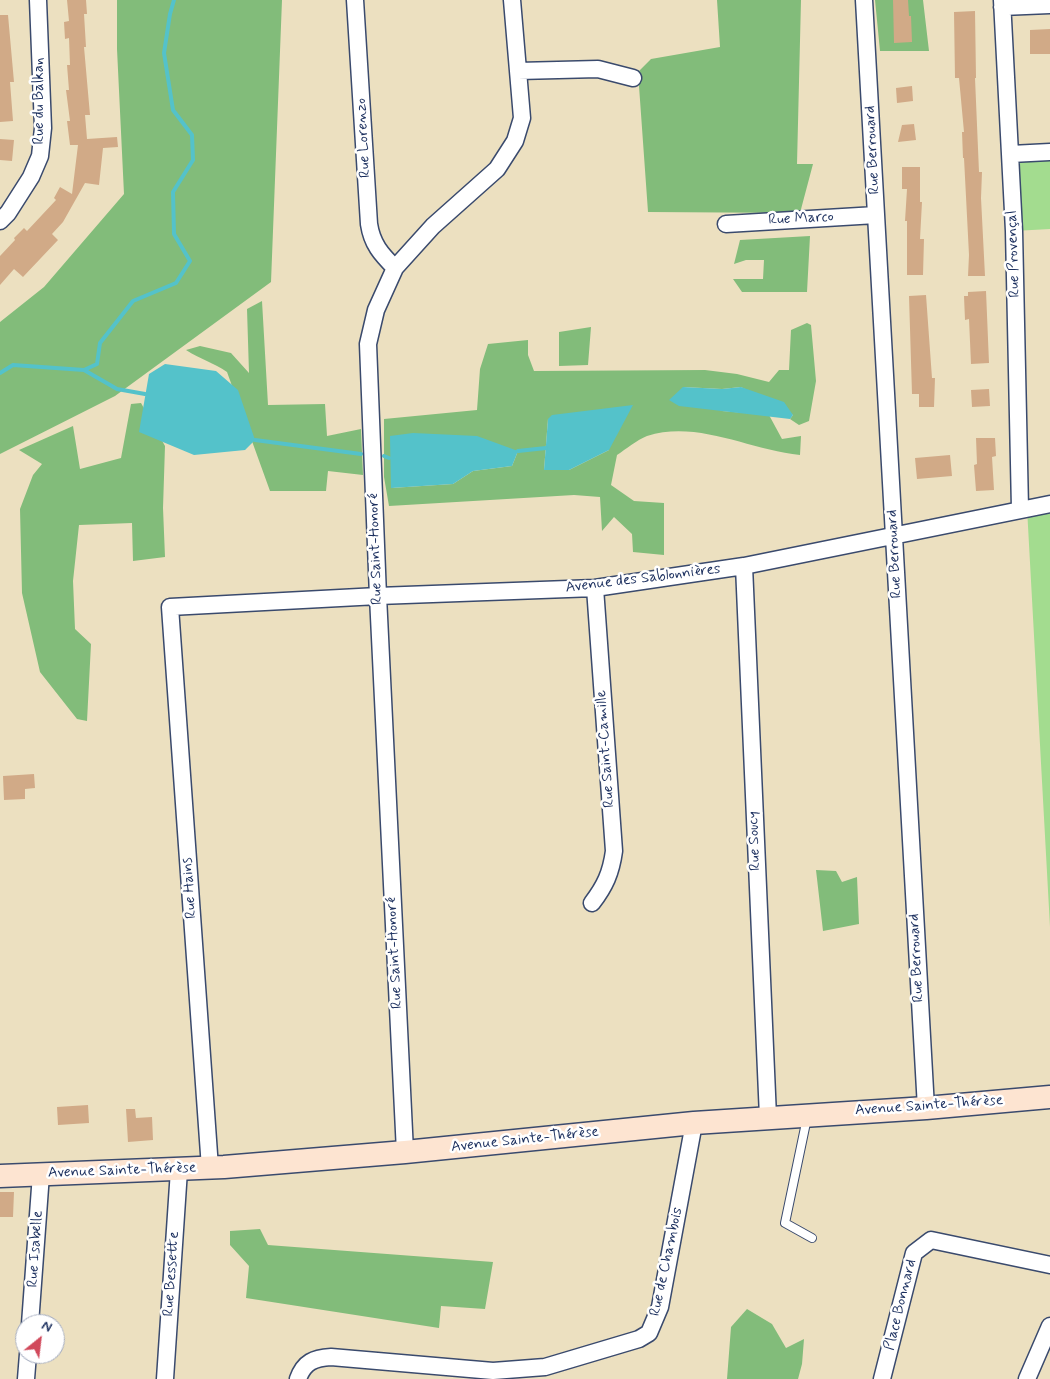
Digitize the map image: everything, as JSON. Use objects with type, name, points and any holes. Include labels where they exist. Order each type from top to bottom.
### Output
[{"type":"street","name":"Rue du Balkan","points":[[0,221],[8,213],[31,177],[40,156],[43,128],[38,0]]},
{"type":"street","name":"Rue Lorenzo","points":[[355,0],[369,224],[372,239],[381,255],[395,268]]},
{"type":"street","name":"Rue Saint-Honoré","points":[[405,1152],[378,596],[368,344],[376,310],[395,268],[433,226],[497,169],[515,141],[522,118],[512,0]]},
{"type":"street","name":"Rue Berrouard","points":[[864,0],[926,1108]]},
{"type":"street","points":[[1002,4],[1050,5]]},
{"type":"street","name":"Rue Provençal","points":[[1002,4],[1011,154],[1020,509]]},
{"type":"street","points":[[518,71],[598,69],[633,78]]},
{"type":"street","points":[[1011,154],[1050,152]]},
{"type":"street","name":"Rue Marco","points":[[726,224],[876,215]]},
{"type":"street","name":"Avenue des Sablonnières","points":[[170,607],[378,596],[595,588],[744,566],[1050,504]]},
{"type":"street","name":"Rue Soucy","points":[[744,566],[768,1117]]},
{"type":"street","name":"Rue Saint-Camille","points":[[592,904],[606,886],[612,869],[614,851],[595,588]]},
{"type":"street","name":"Rue Hains","points":[[170,607],[210,1168]]},
{"type":"street","name":"Avenue Sainte-Thérèse","points":[[0,1176],[210,1168],[405,1152],[694,1123],[926,1108],[1050,1097]]},
{"type":"street","name":"Rue de Chambois","points":[[298,1379],[305,1365],[315,1358],[331,1357],[493,1371],[545,1367],[640,1339],[649,1333],[660,1307],[694,1123]]},
{"type":"street","name":"Rue Bessette","points":[[165,1379],[179,1170]]},
{"type":"street","name":"Rue Isabelle","points":[[31,1314],[41,1174]]},
{"type":"street","name":"Place Bonnard","points":[[882,1379],[914,1253],[931,1240],[1050,1264]]},
{"type":"street","points":[[1027,1379],[1050,1326]]},
{"type":"street","points":[[26,1379],[27,1364]]},
{"type":"lane","points":[[807,1115],[785,1223],[812,1238]]},
{"type":"green space","points":[[117,0],[282,0],[271,282],[115,396],[0,454],[0,322],[44,287],[124,194],[117,49]]},
{"type":"green space","points":[[717,0],[801,0],[797,164],[813,164],[800,213],[648,212],[638,72],[651,59],[720,47]]},
{"type":"green space","points":[[875,0],[923,0],[929,51],[880,51]]},
{"type":"green space","points":[[1050,152],[1050,229],[1014,231],[1011,154]]},
{"type":"green space","points":[[810,236],[807,292],[742,292],[733,279],[763,279],[764,260],[746,260],[734,264],[740,240]]},
{"type":"green space","points":[[262,301],[268,405],[325,404],[327,436],[361,429],[363,475],[328,471],[326,491],[270,491],[227,372],[186,350],[200,346],[231,353],[249,373],[247,309]]},
{"type":"green space","points":[[807,323],[811,325],[816,381],[809,421],[799,425],[790,419],[793,415],[741,387],[722,389],[683,387],[722,411],[769,415],[782,439],[801,436],[800,455],[704,434],[666,432],[647,436],[617,455],[611,485],[634,501],[664,503],[664,555],[633,552],[632,534],[614,517],[602,531],[600,497],[574,495],[389,506],[384,477],[384,419],[477,410],[480,369],[488,344],[528,340],[528,355],[534,371],[705,370],[737,374],[769,382],[779,370],[789,370],[791,330]],"holes":[[[548,419],[609,450],[569,470],[544,470]],[[518,451],[512,466],[473,471],[453,484],[391,488]]]},
{"type":"green space","points":[[591,327],[588,365],[559,366],[559,332]]},
{"type":"green space","points":[[141,403],[165,446],[163,508],[165,557],[133,561],[132,523],[79,525],[73,581],[75,629],[91,644],[87,721],[77,719],[40,672],[22,593],[20,509],[33,475],[42,464],[19,450],[73,426],[80,469],[121,458],[131,404]]},
{"type":"green space","points":[[1050,504],[1050,927],[1027,508]]},
{"type":"green space","points":[[816,870],[836,871],[842,882],[857,877],[859,924],[823,931]]},
{"type":"green space","points":[[260,1229],[268,1245],[493,1262],[485,1309],[441,1306],[439,1328],[246,1298],[249,1266],[230,1245],[230,1231]]},
{"type":"green space","points":[[747,1309],[772,1324],[786,1348],[804,1339],[802,1364],[798,1379],[727,1379],[731,1327]]},
{"type":"water","points":[[165,364],[216,371],[238,390],[255,440],[245,450],[194,455],[139,432],[149,374]]},
{"type":"water","points":[[683,387],[722,389],[741,387],[784,402],[793,415],[790,419],[679,406],[669,400]]},
{"type":"water","points":[[633,405],[609,450],[569,470],[544,470],[548,419],[552,415]]},
{"type":"water","points":[[413,433],[477,436],[518,451],[512,466],[473,471],[453,484],[391,488],[390,436]]},
{"type":"building","points":[[67,0],[86,0],[87,14],[84,14],[86,47],[84,47],[90,115],[85,115],[87,139],[117,137],[118,147],[103,148],[99,185],[85,183],[63,222],[52,234],[58,240],[23,277],[14,269],[0,285],[0,256],[15,240],[14,238],[24,228],[27,231],[56,200],[54,198],[60,187],[72,194],[78,145],[70,145],[67,121],[70,121],[66,90],[69,90],[67,65],[70,65],[69,38],[65,39],[64,22],[69,21]]},
{"type":"building","points":[[893,0],[908,0],[912,42],[894,43]]},
{"type":"building","points":[[975,11],[975,78],[979,172],[982,172],[981,198],[985,276],[968,276],[969,255],[962,132],[964,132],[959,78],[955,78],[954,12]]},
{"type":"building","points":[[0,15],[8,15],[14,82],[10,82],[13,121],[0,122]]},
{"type":"building","points":[[1050,29],[1050,54],[1030,54],[1030,30]]},
{"type":"building","points":[[912,86],[913,101],[897,103],[896,88]]},
{"type":"building","points":[[914,124],[916,140],[898,142],[902,125]]},
{"type":"building","points":[[0,139],[14,140],[12,161],[0,160]]},
{"type":"building","points":[[902,167],[920,167],[920,202],[922,202],[920,239],[924,239],[923,275],[907,275],[907,221],[905,221],[907,189],[902,189]]},
{"type":"building","points":[[986,291],[989,363],[971,364],[969,319],[965,320],[964,296],[968,296],[968,292]]},
{"type":"building","points":[[926,295],[932,378],[935,378],[934,407],[919,407],[919,394],[912,394],[909,296]]},
{"type":"building","points":[[989,389],[990,406],[972,407],[971,390]]},
{"type":"building","points":[[976,438],[995,438],[996,456],[992,457],[994,490],[976,491],[974,465],[977,464]]},
{"type":"building","points":[[950,455],[952,476],[917,479],[915,458]]},
{"type":"building","points":[[34,774],[35,788],[25,789],[25,799],[4,800],[3,776]]},
{"type":"building","points":[[88,1105],[89,1123],[58,1125],[57,1107]]},
{"type":"building","points":[[126,1109],[135,1109],[136,1118],[152,1117],[153,1140],[128,1142]]},
{"type":"building","points":[[0,1192],[14,1192],[13,1217],[0,1217]]},
{"type":"waterway","points":[[0,373],[13,365],[84,370],[97,364],[100,343],[133,301],[176,283],[190,261],[174,234],[173,192],[193,160],[192,135],[173,110],[164,53],[174,0]]},
{"type":"waterway","points":[[84,370],[117,389],[145,394]]},
{"type":"waterway","points":[[255,440],[361,454]]},
{"type":"waterway","points":[[518,451],[546,448]]},
{"type":"waterway","points":[[384,456],[389,458]]}]
